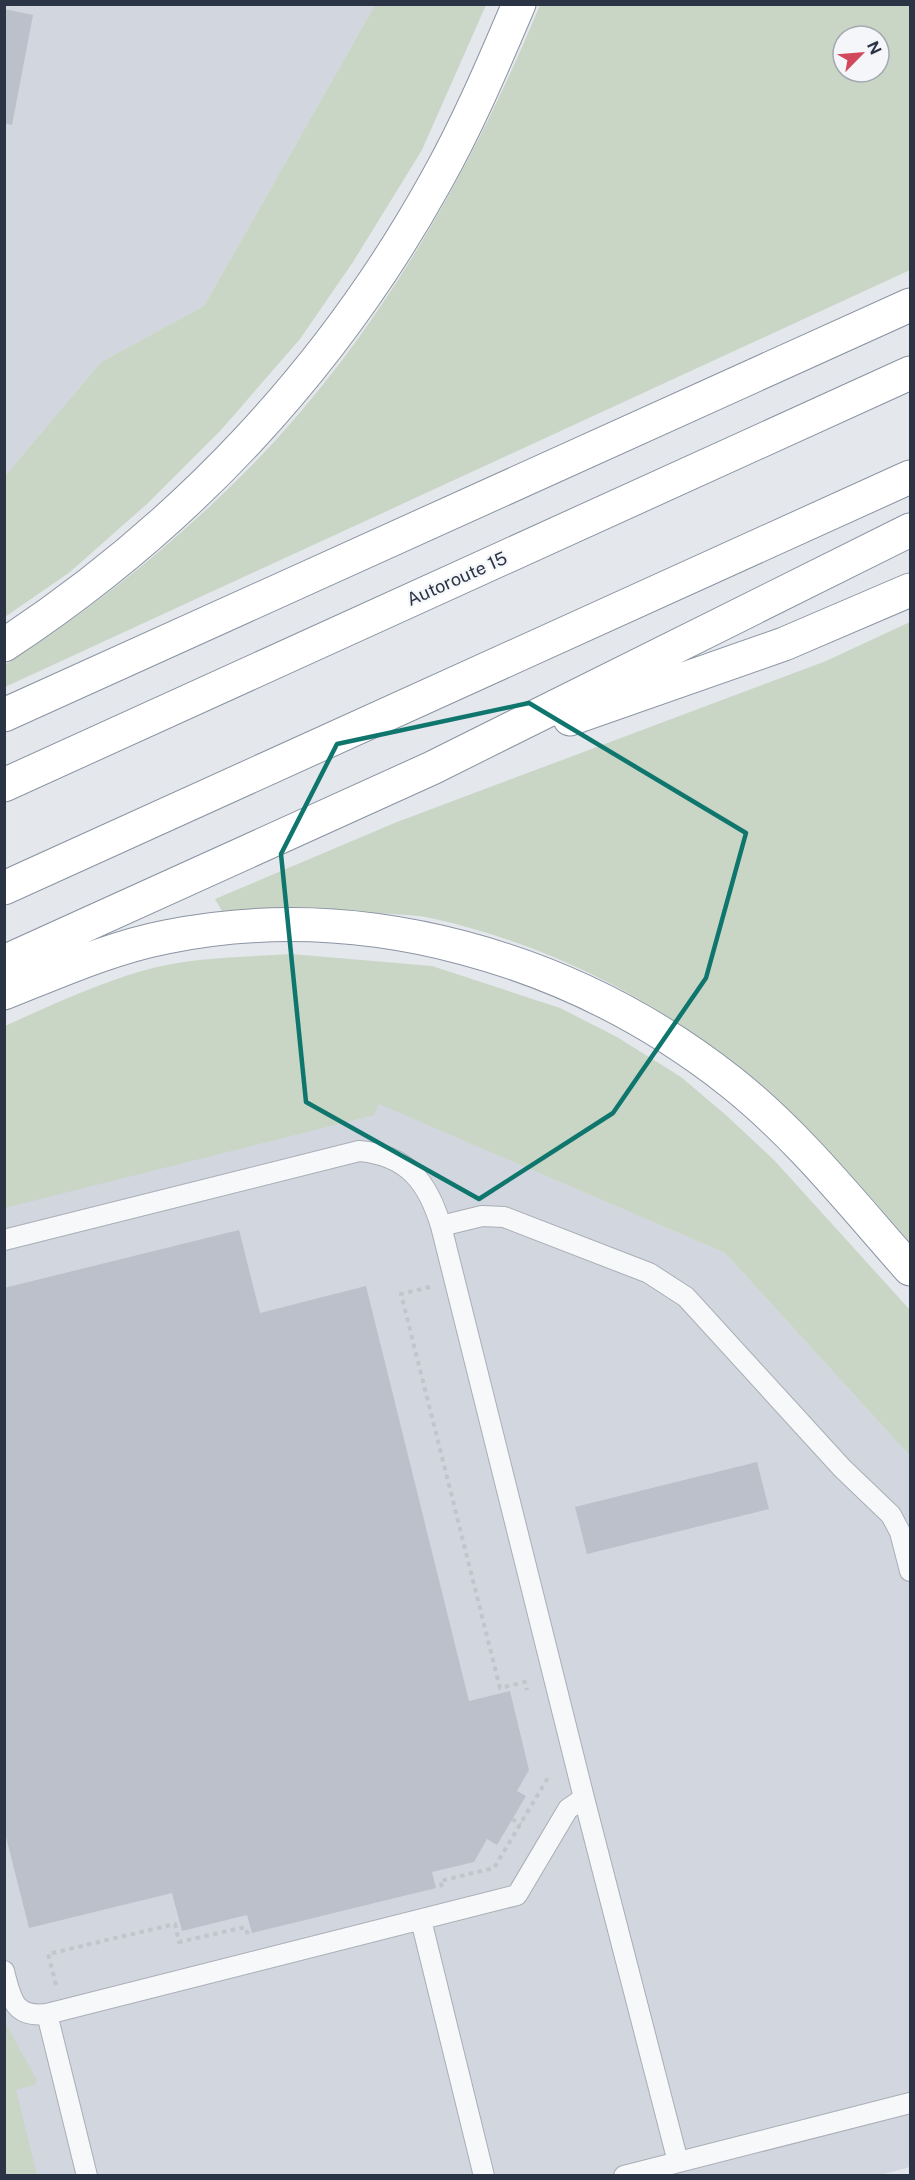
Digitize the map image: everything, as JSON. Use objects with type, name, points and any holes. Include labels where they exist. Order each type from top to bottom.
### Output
[{"type":"highway","points":[[4,645],[89,587],[180,510],[279,407],[334,340],[378,278],[437,180],[474,109],[519,4]]},
{"type":"highway","points":[[4,715],[910,305]]},
{"type":"highway","name":"Autoroute 15","points":[[4,785],[910,373]]},
{"type":"highway","points":[[4,888],[910,477]]},
{"type":"highway","points":[[4,962],[432,768],[910,530]]},
{"type":"highway","points":[[432,768],[784,644],[910,590]]},
{"type":"highway","points":[[4,993],[134,945],[193,932],[243,927],[333,927],[394,933],[528,967],[592,994],[653,1028],[708,1065],[787,1132],[910,1269]]},
{"type":"lane","points":[[4,1240],[359,1151],[391,1158],[418,1177],[431,1197],[441,1226],[678,2162]]},
{"type":"lane","points":[[441,1226],[482,1216],[504,1217],[650,1273],[675,1288],[713,1325],[842,1468],[891,1515],[900,1532],[910,1571]]},
{"type":"lane","points":[[4,1971],[11,1997],[16,2006],[33,2016],[47,2014],[517,1895],[568,1809],[584,1798]]},
{"type":"lane","points":[[421,1920],[484,2175]]},
{"type":"lane","points":[[47,2014],[87,2175]]},
{"type":"lane","points":[[624,2175],[910,2103]]},
{"type":"path","points":[[432,1286],[401,1294],[500,1688],[525,1682],[528,1692]]},
{"type":"path","points":[[442,1889],[440,1881],[494,1868],[550,1778],[547,1767]]},
{"type":"path","points":[[512,1819],[521,1824]]},
{"type":"path","points":[[48,1954],[175,1924],[179,1942],[245,1927]]},
{"type":"path","points":[[213,1934],[214,1941]]},
{"type":"highlighted area","points":[[529,703],[746,833],[706,978],[613,1113],[479,1199],[306,1102],[281,854],[337,744]]},
{"type":"shaded area","points":[[5,5],[375,5],[204,306],[101,362],[5,476]]},
{"type":"shaded area","points":[[357,1094],[725,1253],[910,1456],[910,2167],[876,2176],[5,2175],[4,1134]]},
{"type":"green space","points":[[375,5],[486,5],[422,150],[353,262],[300,339],[221,430],[148,503],[70,572],[5,617],[5,476],[101,362],[204,306]]},
{"type":"green space","points":[[540,5],[910,5],[910,270],[5,687],[5,665],[93,604],[149,560],[228,489],[278,437],[325,382],[369,324],[409,263],[480,136]]},
{"type":"green space","points":[[910,622],[910,1242],[842,1166],[769,1094],[695,1035],[613,985],[526,946],[481,931],[429,918],[327,910],[222,911],[215,899],[397,822],[826,661]]},
{"type":"green space","points":[[291,954],[432,966],[560,1008],[617,1037],[681,1077],[774,1160],[910,1310],[910,1456],[725,1253],[379,1104],[374,1115],[5,1208],[5,1026],[92,988],[145,970],[199,960]]},
{"type":"green space","points":[[4,2021],[37,2080],[36,2084],[16,2090],[37,2175],[5,2175]]},
{"type":"building","points":[[4,9],[33,15],[12,125],[4,123]]},
{"type":"building","points":[[239,1230],[260,1313],[366,1286],[469,1701],[510,1691],[529,1770],[517,1791],[526,1796],[497,1845],[487,1839],[474,1862],[432,1872],[436,1888],[252,1933],[247,1915],[182,1931],[172,1893],[29,1928],[4,1829],[4,1288]]},
{"type":"building","points":[[757,1462],[769,1509],[587,1554],[575,1507]]}]
